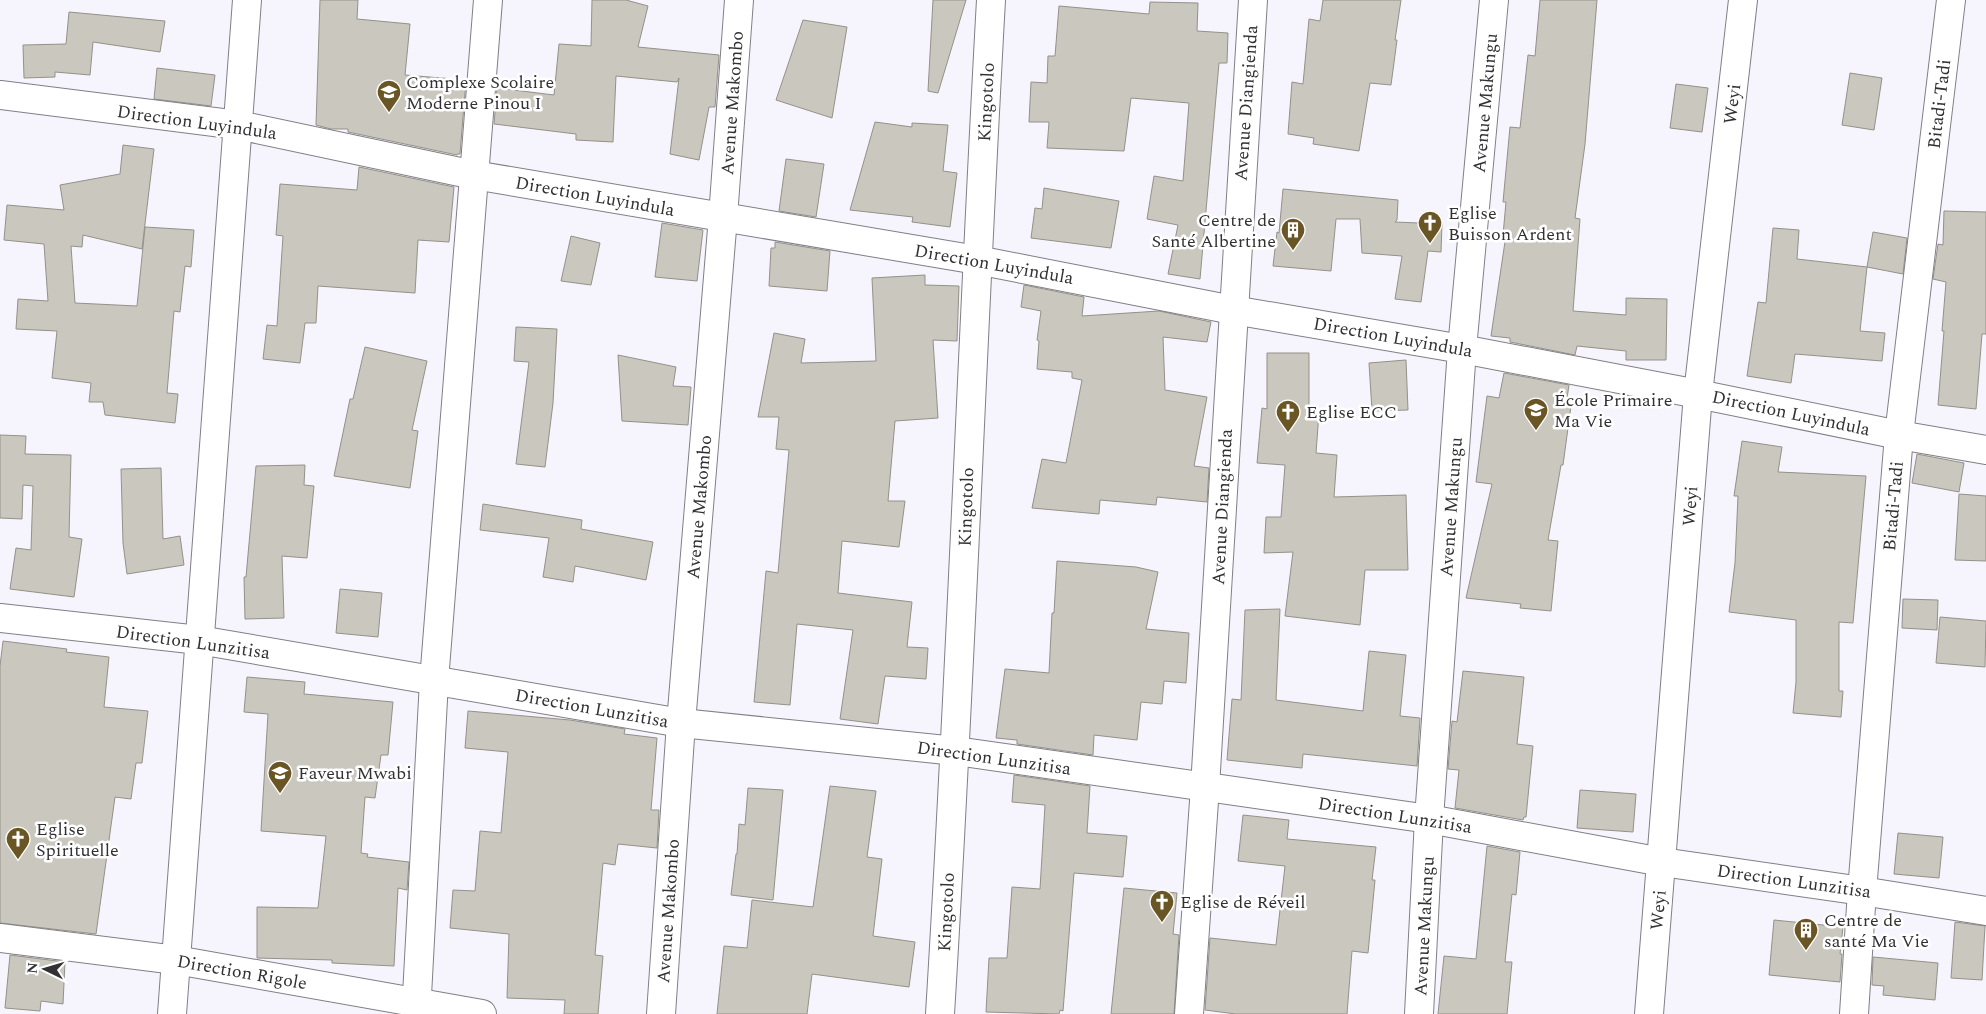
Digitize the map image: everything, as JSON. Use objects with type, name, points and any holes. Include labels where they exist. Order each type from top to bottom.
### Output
[{"type":"street","points":[[172,1014],[247,0]]},
{"type":"street","points":[[417,1008],[434,681],[488,0]]},
{"type":"street","name":"Avenue Makombo","points":[[662,1014],[680,723],[723,217],[739,0]]},
{"type":"street","name":"Kingotolo","points":[[940,1014],[956,751],[977,260],[991,0]]},
{"type":"street","name":"Avenue Diangienda","points":[[1189,1014],[1205,788],[1252,0]]},
{"type":"street","name":"Avenue Makungu","points":[[1419,1014],[1429,819],[1462,349],[1494,0]]},
{"type":"street","name":"Weyi","points":[[1649,1014],[1698,394],[1743,0]]},
{"type":"street","name":"Bitadi-Tadi","points":[[1854,1014],[1862,890],[1899,435],[1951,0]]},
{"type":"street","name":"Direction Luyindula","points":[[0,95],[238,125],[474,175],[977,260],[1233,310],[1462,349],[1899,435],[1986,450]]},
{"type":"street","name":"Direction Lunzitisa","points":[[0,618],[199,640],[680,723],[956,751],[1429,819],[1662,862],[1862,890],[1986,911]]},
{"type":"street","name":"Direction Rigole","points":[[0,938],[176,960],[417,1008],[482,1014]]},
{"type":"building","points":[[320,0],[358,0],[357,19],[410,24],[405,75],[466,80],[460,154],[457,155],[348,132],[348,129],[331,129],[316,125]]},
{"type":"building","points":[[592,0],[626,0],[648,6],[638,47],[719,55],[715,107],[709,107],[699,160],[670,154],[679,78],[677,82],[616,76],[613,142],[576,140],[576,134],[494,124],[497,88],[554,95],[559,44],[591,46]]},
{"type":"building","points":[[933,0],[966,0],[938,93],[928,91]]},
{"type":"building","points":[[1323,0],[1401,0],[1391,85],[1370,83],[1359,151],[1313,144],[1314,138],[1288,134],[1292,82],[1303,84],[1309,19],[1320,21]]},
{"type":"building","points":[[1540,0],[1597,0],[1585,144],[1575,218],[1580,219],[1573,311],[1626,315],[1626,298],[1667,299],[1666,360],[1626,360],[1626,351],[1577,346],[1575,355],[1510,342],[1510,338],[1491,336],[1506,235],[1503,235],[1506,202],[1503,202],[1510,127],[1520,128],[1528,55],[1535,56]]},
{"type":"building","points":[[1150,2],[1198,3],[1197,31],[1228,33],[1227,63],[1219,63],[1200,279],[1168,274],[1178,225],[1147,219],[1154,176],[1183,181],[1189,103],[1131,98],[1124,151],[1047,148],[1049,122],[1029,122],[1031,82],[1047,83],[1048,56],[1055,56],[1059,6],[1149,14]]},
{"type":"building","points":[[69,12],[165,21],[160,52],[93,42],[90,75],[55,72],[55,77],[24,78],[23,45],[66,44]]},
{"type":"building","points":[[803,20],[847,27],[832,118],[776,100]]},
{"type":"building","points":[[157,68],[215,75],[211,106],[154,99]]},
{"type":"building","points":[[1850,73],[1882,78],[1874,130],[1842,125]]},
{"type":"building","points":[[1676,84],[1708,88],[1702,132],[1670,128]]},
{"type":"building","points":[[875,122],[912,127],[912,123],[948,125],[943,171],[957,173],[950,227],[912,222],[913,217],[850,210]]},
{"type":"building","points":[[123,145],[154,149],[142,249],[83,235],[82,247],[71,246],[75,303],[137,306],[145,227],[194,230],[191,267],[185,266],[180,312],[174,311],[167,393],[178,394],[175,423],[105,415],[103,402],[89,402],[91,383],[52,378],[57,331],[16,329],[18,299],[48,301],[44,244],[4,240],[7,205],[64,210],[60,185],[120,174]]},
{"type":"building","points":[[786,159],[824,164],[816,217],[779,211]]},
{"type":"building","points":[[359,167],[454,187],[449,242],[418,240],[415,293],[318,286],[316,323],[305,323],[300,363],[263,359],[267,325],[277,326],[283,236],[276,235],[280,184],[357,190]]},
{"type":"building","points":[[1044,188],[1119,201],[1111,248],[1031,238],[1035,208],[1042,209]]},
{"type":"building","points":[[1283,189],[1398,200],[1397,220],[1395,222],[1442,224],[1441,252],[1428,251],[1421,302],[1395,299],[1402,256],[1362,253],[1360,219],[1336,219],[1331,271],[1273,266],[1277,232],[1279,233]]},
{"type":"building","points":[[1944,211],[1986,212],[1986,334],[1982,334],[1976,409],[1938,405],[1946,282],[1933,279],[1938,244],[1943,245]]},
{"type":"building","points":[[662,223],[703,230],[697,281],[655,277]]},
{"type":"building","points":[[1773,228],[1799,230],[1797,259],[1867,267],[1860,331],[1885,333],[1882,361],[1795,354],[1791,383],[1747,376],[1758,302],[1766,303]]},
{"type":"building","points":[[1873,232],[1907,238],[1903,274],[1867,267]]},
{"type":"building","points":[[571,236],[600,243],[591,285],[561,281]]},
{"type":"building","points":[[775,242],[830,251],[827,291],[769,286],[771,248],[775,248]]},
{"type":"building","points":[[925,275],[925,285],[959,286],[957,341],[933,340],[938,418],[895,421],[888,501],[905,501],[899,547],[842,541],[838,593],[912,602],[907,647],[928,648],[926,679],[885,676],[878,724],[840,719],[853,630],[797,624],[790,705],[754,702],[766,571],[778,573],[789,450],[776,449],[779,417],[758,417],[774,333],[805,339],[801,363],[876,361],[872,278]]},
{"type":"building","points":[[1024,285],[1084,297],[1082,316],[1159,311],[1211,322],[1207,342],[1163,337],[1165,390],[1207,397],[1194,466],[1209,468],[1207,502],[1157,497],[1156,505],[1100,500],[1099,514],[1032,508],[1042,459],[1066,463],[1082,380],[1072,378],[1072,372],[1037,369],[1039,341],[1037,340],[1041,311],[1021,307]]},
{"type":"building","points":[[516,327],[557,329],[553,403],[545,467],[516,464],[529,362],[514,361]]},
{"type":"building","points":[[365,347],[427,361],[412,430],[418,431],[410,488],[334,476],[350,399],[353,399]]},
{"type":"building","points":[[1267,353],[1309,353],[1309,412],[1319,413],[1316,453],[1337,455],[1334,497],[1406,495],[1408,570],[1365,570],[1360,625],[1285,616],[1293,552],[1264,553],[1266,517],[1281,517],[1285,465],[1257,463],[1262,408],[1267,409]]},
{"type":"building","points":[[618,355],[676,367],[673,386],[691,387],[688,425],[622,421]]},
{"type":"building","points":[[1406,360],[1408,410],[1372,411],[1369,363]]},
{"type":"building","points":[[1504,373],[1569,385],[1566,405],[1571,406],[1563,465],[1561,465],[1548,540],[1558,541],[1551,611],[1520,608],[1521,604],[1466,598],[1492,484],[1476,482],[1487,396],[1499,398]]},
{"type":"building","points":[[0,435],[26,436],[25,454],[71,455],[69,537],[82,539],[74,597],[10,589],[16,548],[31,550],[33,486],[23,485],[22,519],[0,518]]},
{"type":"building","points":[[1742,441],[1782,447],[1778,472],[1866,476],[1853,623],[1839,622],[1839,691],[1843,691],[1841,717],[1793,713],[1796,682],[1796,620],[1729,612],[1735,563],[1738,496],[1734,496]]},
{"type":"building","points":[[1917,454],[1964,463],[1959,492],[1912,483]]},
{"type":"building","points":[[305,465],[304,485],[314,486],[307,558],[282,556],[284,618],[245,619],[244,577],[246,577],[256,466]]},
{"type":"building","points":[[161,468],[163,539],[180,536],[184,565],[127,574],[123,543],[121,469]]},
{"type":"building","points":[[1959,494],[1986,496],[1986,561],[1955,560]]},
{"type":"building","points":[[483,504],[582,520],[581,529],[653,542],[646,580],[575,566],[573,582],[543,577],[549,538],[480,530]]},
{"type":"building","points":[[1057,561],[1136,567],[1158,572],[1146,629],[1189,633],[1186,683],[1164,681],[1162,704],[1141,702],[1137,740],[1094,735],[1093,755],[1017,744],[1017,740],[996,738],[1005,669],[1049,673]]},
{"type":"building","points":[[340,589],[382,593],[378,637],[336,633]]},
{"type":"building","points":[[1903,599],[1938,600],[1937,630],[1902,628]]},
{"type":"building","points":[[1280,609],[1276,700],[1363,711],[1369,651],[1406,655],[1400,716],[1420,718],[1417,766],[1303,754],[1302,768],[1227,760],[1232,699],[1241,700],[1245,610]]},
{"type":"building","points":[[1940,617],[1986,621],[1985,667],[1936,663]]},
{"type":"building","points":[[3,641],[67,649],[66,652],[109,657],[104,707],[148,711],[142,763],[136,763],[131,799],[115,797],[96,934],[0,923],[0,666]]},
{"type":"building","points":[[1463,671],[1524,677],[1517,744],[1533,746],[1526,817],[1523,820],[1455,808],[1459,770],[1448,769],[1452,721],[1457,722]]},
{"type":"building","points":[[247,677],[305,682],[304,694],[393,702],[388,755],[381,755],[375,798],[365,797],[361,853],[368,854],[367,857],[409,862],[407,890],[398,888],[394,966],[332,963],[332,960],[257,958],[257,907],[318,908],[326,836],[261,831],[268,714],[244,712]]},
{"type":"building","points":[[468,711],[570,720],[625,729],[624,734],[657,738],[651,810],[659,810],[657,848],[618,844],[615,865],[603,863],[595,955],[603,956],[598,1014],[564,1014],[565,1000],[507,998],[509,934],[450,928],[453,890],[475,891],[480,831],[501,833],[508,752],[465,748]]},
{"type":"building","points":[[1014,775],[1090,786],[1087,833],[1127,836],[1123,877],[1074,873],[1063,1011],[1060,1010],[1059,1014],[986,1012],[989,958],[1007,958],[1012,887],[1040,889],[1045,805],[1012,802]]},
{"type":"building","points":[[830,786],[876,791],[867,857],[882,859],[873,936],[915,942],[909,987],[812,974],[807,1014],[717,1014],[724,946],[747,948],[752,900],[813,907]]},
{"type":"building","points":[[748,788],[783,790],[773,900],[731,895],[739,824],[745,825]]},
{"type":"building","points":[[1580,790],[1636,794],[1633,832],[1577,828]]},
{"type":"building","points":[[1243,815],[1289,820],[1287,839],[1376,847],[1372,880],[1375,880],[1368,953],[1352,951],[1347,1014],[1236,1014],[1205,1010],[1210,938],[1276,945],[1285,866],[1238,861]]},
{"type":"building","points":[[1898,833],[1943,837],[1939,878],[1894,874]]},
{"type":"building","points":[[1487,846],[1520,852],[1516,895],[1512,894],[1505,962],[1512,962],[1507,1014],[1438,1014],[1444,956],[1476,959]]},
{"type":"building","points":[[1124,888],[1177,893],[1173,934],[1179,935],[1174,1014],[1111,1014]]},
{"type":"building","name":"Centre de santé Ma Vie","points":[[1774,920],[1843,927],[1840,954],[1842,954],[1840,982],[1769,975]]},
{"type":"building","points":[[1955,922],[1985,926],[1982,980],[1951,978]]},
{"type":"building","points":[[10,955],[65,962],[63,1004],[41,1001],[40,1011],[5,1008]]},
{"type":"building","points":[[1873,957],[1938,963],[1935,1000],[1883,995],[1884,986],[1872,985]]},
{"type":"place","name":"Complexe Scolaire Moderne Pinou I","points":[[389,113]]},
{"type":"place","name":"Eglise Buisson Ardent","points":[[1430,244]]},
{"type":"place","name":"Centre de Santé Albertine","points":[[1293,251]]},
{"type":"place","name":"École Primaire Ma Vie","points":[[1536,431]]},
{"type":"place","name":"Eglise ECC","points":[[1288,433]]},
{"type":"place","name":"Faveur Mwabi","points":[[280,794]]},
{"type":"place","name":"Eglise Spirituelle","points":[[18,860]]},
{"type":"place","name":"Eglise de Réveil","points":[[1162,923]]},
{"type":"place","name":"Centre de santé Ma Vie","points":[[1806,951]]}]
